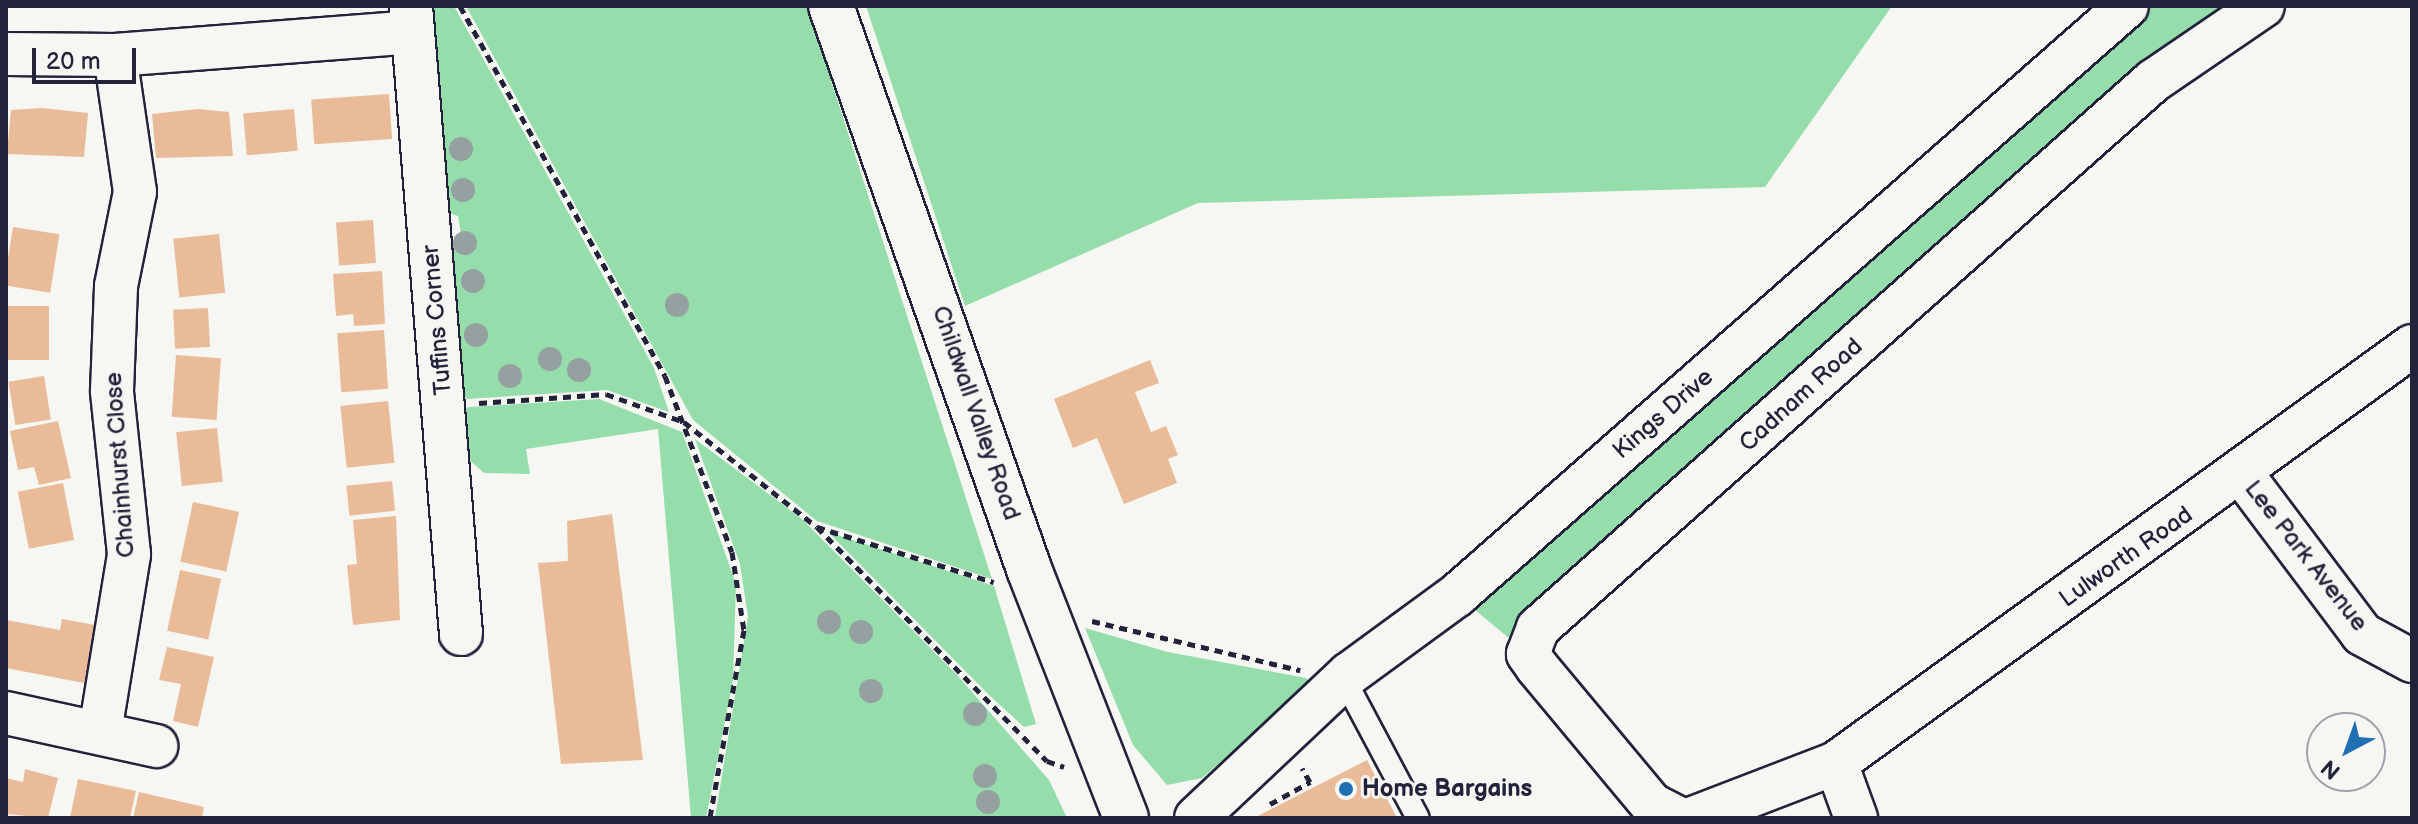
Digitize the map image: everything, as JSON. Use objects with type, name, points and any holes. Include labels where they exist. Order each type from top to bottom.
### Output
[{"type":"main road","name":"Childwall Valley Road","points":[[831,6],[1029,569],[1055,628],[1118,801]]},
{"type":"street","name":"Kings Drive","points":[[1196,818],[1346,677],[1457,595],[2127,6]]},
{"type":"street","name":"Cadnam Road","points":[[1678,818],[1652,805],[1537,667],[1528,654],[1538,628],[2153,81],[2263,6]]},
{"type":"street","points":[[6,54],[115,55],[411,19]]},
{"type":"street","name":"Tuffins Corner","points":[[411,19],[445,405],[461,634]]},
{"type":"street","name":"Chainhurst Close","points":[[100,732],[129,554],[112,391],[116,286],[135,192],[115,55]]},
{"type":"street","name":"Lulworth Road","points":[[1836,763],[2242,474],[2412,346]]},
{"type":"street","name":"Lee Park Avenue","points":[[2242,474],[2362,634],[2412,661]]},
{"type":"street","points":[[6,713],[156,746]]},
{"type":"street","points":[[1693,818],[1836,763],[1856,818]]},
{"type":"lane","points":[[1346,677],[1418,818]]},
{"type":"path","points":[[460,6],[665,376],[732,552],[744,609],[739,675],[710,818]]},
{"type":"path","points":[[445,405],[606,394],[684,422],[817,527],[1047,761],[1118,801]]},
{"type":"path","points":[[817,527],[992,583],[1029,569]]},
{"type":"path","points":[[1055,628],[1083,618],[1310,672],[1330,654],[1346,677]]},
{"type":"green space","points":[[428,6],[454,6],[654,368],[669,412],[607,390],[467,399],[459,391],[449,246],[461,234],[458,216],[446,212]]},
{"type":"green space","points":[[466,6],[807,6],[992,579],[817,521],[693,420]]},
{"type":"green space","points":[[866,6],[1892,6],[1765,187],[1198,203],[965,306]]},
{"type":"green space","points":[[2135,6],[2264,6],[1528,654],[1457,595]]},
{"type":"green space","points":[[599,399],[682,432],[736,584],[733,680],[706,818],[691,818],[658,429],[526,449],[530,474],[484,473],[466,457],[461,411],[469,407]]},
{"type":"green space","points":[[695,439],[802,519],[958,676],[1049,780],[1067,818],[715,818],[748,617],[740,564]]},
{"type":"green space","points":[[828,532],[994,586],[1036,724],[1024,727],[990,696]]},
{"type":"green space","points":[[1085,628],[1168,652],[1306,678],[1312,684],[1202,778],[1167,785],[1133,745]]},
{"type":"building","points":[[389,94],[392,139],[314,144],[311,99]]},
{"type":"building","points":[[42,108],[88,113],[84,157],[7,154],[11,110]]},
{"type":"building","points":[[198,109],[229,112],[233,156],[156,158],[152,114]]},
{"type":"building","points":[[294,109],[298,151],[247,155],[243,113]]},
{"type":"building","points":[[373,220],[376,263],[339,265],[336,223]]},
{"type":"building","points":[[13,227],[59,234],[50,293],[6,286]]},
{"type":"building","points":[[219,234],[225,293],[179,297],[173,239]]},
{"type":"building","points":[[382,271],[385,324],[354,326],[353,314],[336,316],[333,274]]},
{"type":"building","points":[[6,306],[49,306],[49,360],[6,360]]},
{"type":"building","points":[[208,308],[210,347],[175,349],[173,310]]},
{"type":"building","points":[[384,330],[388,389],[341,392],[337,333]]},
{"type":"building","points":[[176,355],[221,358],[217,420],[172,417]]},
{"type":"building","points":[[1150,360],[1159,383],[1135,392],[1151,432],[1166,426],[1178,455],[1168,459],[1177,483],[1124,504],[1097,438],[1073,448],[1054,399]]},
{"type":"building","points":[[44,376],[51,419],[15,425],[8,382]]},
{"type":"building","points":[[388,401],[394,463],[347,468],[340,406]]},
{"type":"building","points":[[58,421],[71,478],[39,485],[34,467],[18,470],[10,431]]},
{"type":"building","points":[[217,428],[223,482],[182,486],[176,432]]},
{"type":"building","points":[[392,481],[395,511],[349,516],[346,486]]},
{"type":"building","points":[[63,483],[74,540],[29,549],[18,492]]},
{"type":"building","points":[[193,502],[239,512],[226,571],[180,562]]},
{"type":"building","points":[[612,514],[643,760],[561,764],[538,563],[568,561],[567,521]]},
{"type":"building","points":[[396,516],[400,620],[353,625],[347,565],[357,564],[353,520]]},
{"type":"building","points":[[180,570],[221,579],[208,639],[167,631]]},
{"type":"building","points":[[62,619],[95,625],[84,683],[6,668],[6,620],[60,630]]},
{"type":"building","points":[[167,647],[214,657],[198,727],[173,721],[181,684],[159,680]]},
{"type":"building","name":"Home Bargains","points":[[1367,760],[1397,818],[1254,818]]},
{"type":"building","points":[[25,769],[58,778],[48,818],[6,814],[6,778],[23,782]]},
{"type":"building","points":[[78,779],[136,791],[130,818],[70,818]]},
{"type":"building","points":[[139,792],[204,807],[202,818],[133,818]]},
{"type":"place","name":"Home Bargains","points":[[1346,789]]}]
